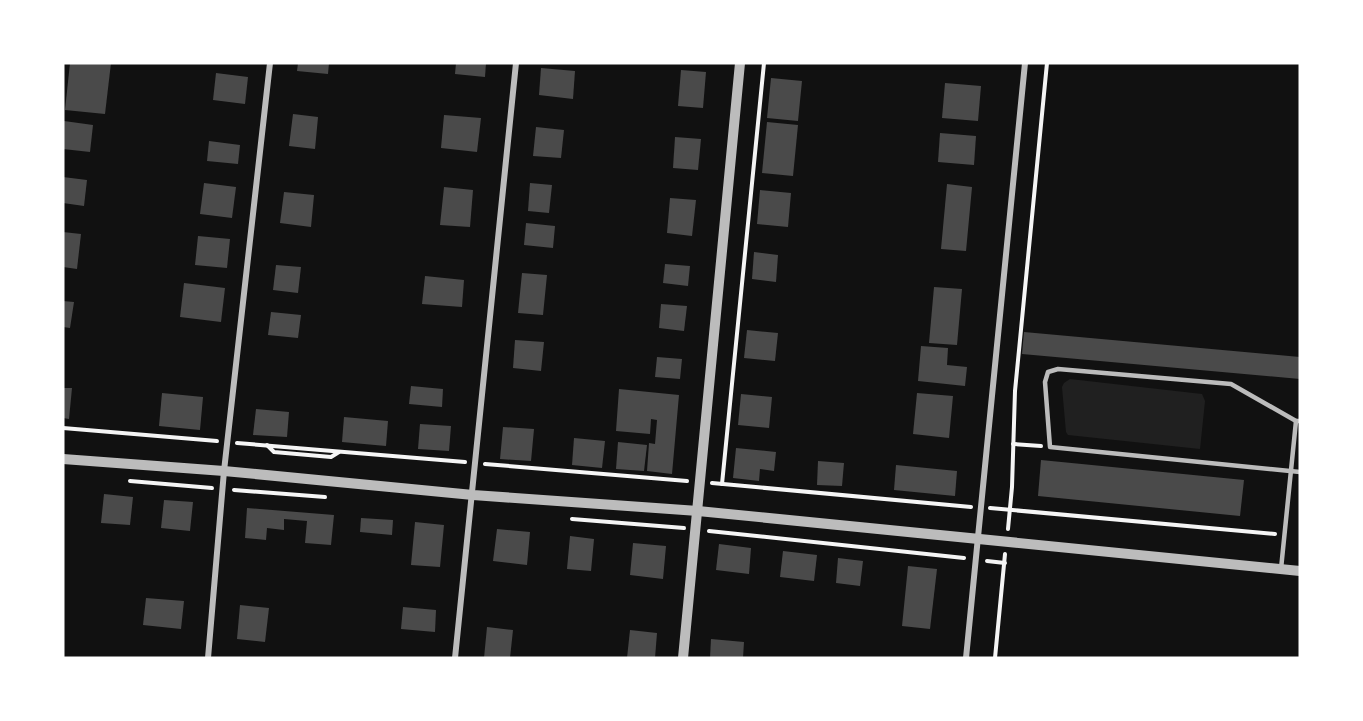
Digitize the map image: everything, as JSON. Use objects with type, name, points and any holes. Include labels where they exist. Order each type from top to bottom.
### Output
[{"type":"street","points":[[208,658],[224,471],[270,63]]},
{"type":"street","points":[[455,658],[516,63]]},
{"type":"street","points":[[683,658],[740,63]]},
{"type":"street","points":[[966,658],[1025,63]]},
{"type":"street","points":[[63,459],[224,471],[473,495],[698,511],[1300,571]]},
{"type":"lane","points":[[1281,569],[1291,471],[1298,421],[1231,384],[1058,369],[1048,372],[1045,382],[1050,447],[1291,471],[1300,472]]},
{"type":"path","points":[[723,484],[764,63]]},
{"type":"path","points":[[995,658],[1010,510],[1015,392],[1047,63]]},
{"type":"path","points":[[63,428],[1285,534]]},
{"type":"path","points":[[1013,444],[1050,447]]},
{"type":"shaded area","points":[[1070,379],[1202,394],[1205,401],[1200,449],[1068,435],[1062,387]]},
{"type":"building","points":[[70,63],[111,63],[105,114],[65,110]]},
{"type":"building","points":[[298,63],[329,63],[328,74],[297,71]]},
{"type":"building","points":[[456,63],[486,63],[485,77],[455,74]]},
{"type":"building","points":[[541,68],[575,71],[573,99],[539,95]]},
{"type":"building","points":[[681,70],[706,72],[703,108],[678,106]]},
{"type":"building","points":[[216,73],[248,77],[245,104],[213,100]]},
{"type":"building","points":[[771,78],[802,81],[798,121],[767,118]]},
{"type":"building","points":[[945,83],[981,86],[978,121],[942,118]]},
{"type":"building","points":[[293,114],[318,117],[315,149],[289,146]]},
{"type":"building","points":[[444,115],[481,118],[477,152],[441,148]]},
{"type":"building","points":[[64,121],[93,125],[90,152],[63,149]]},
{"type":"building","points":[[767,122],[798,125],[793,176],[762,173]]},
{"type":"building","points":[[536,127],[564,130],[561,158],[533,156]]},
{"type":"building","points":[[940,133],[976,136],[974,165],[938,162]]},
{"type":"building","points":[[675,137],[701,139],[698,170],[673,168]]},
{"type":"building","points":[[209,141],[240,145],[238,164],[207,161]]},
{"type":"building","points":[[63,177],[87,180],[84,206],[63,203]]},
{"type":"building","points":[[204,183],[236,187],[232,218],[200,214]]},
{"type":"building","points":[[530,183],[552,185],[549,213],[528,211]]},
{"type":"building","points":[[947,184],[972,187],[966,251],[941,249]]},
{"type":"building","points":[[444,187],[473,190],[470,227],[440,225]]},
{"type":"building","points":[[760,190],[791,193],[788,227],[757,224]]},
{"type":"building","points":[[284,192],[314,195],[311,227],[280,223]]},
{"type":"building","points":[[670,198],[696,200],[692,236],[667,233]]},
{"type":"building","points":[[526,223],[555,226],[553,248],[524,245]]},
{"type":"building","points":[[63,232],[81,234],[77,269],[63,267]]},
{"type":"building","points":[[198,236],[230,239],[227,268],[195,265]]},
{"type":"building","points":[[754,252],[778,255],[776,282],[752,279]]},
{"type":"building","points":[[665,264],[690,266],[688,286],[663,283]]},
{"type":"building","points":[[276,265],[301,267],[298,293],[273,290]]},
{"type":"building","points":[[522,273],[547,275],[543,315],[518,313]]},
{"type":"building","points":[[425,276],[464,280],[462,307],[422,304]]},
{"type":"building","points":[[184,283],[225,288],[221,322],[180,317]]},
{"type":"building","points":[[934,287],[962,289],[957,345],[929,343]]},
{"type":"building","points":[[63,301],[74,302],[70,328],[63,327]]},
{"type":"building","points":[[661,304],[687,306],[684,331],[659,328]]},
{"type":"building","points":[[271,312],[301,315],[298,338],[268,335]]},
{"type":"building","points":[[747,330],[778,333],[775,361],[744,358]]},
{"type":"building","points":[[1024,332],[1300,357],[1300,379],[1022,354]]},
{"type":"building","points":[[515,340],[544,342],[541,371],[513,368]]},
{"type":"building","points":[[921,346],[948,348],[947,365],[967,367],[965,386],[918,381]]},
{"type":"building","points":[[657,357],[682,359],[680,379],[655,377]]},
{"type":"building","points":[[411,386],[443,389],[442,407],[409,404]]},
{"type":"building","points":[[63,388],[72,388],[69,419],[63,418]]},
{"type":"building","points":[[619,389],[679,395],[672,474],[647,471],[649,443],[655,444],[657,420],[651,419],[650,434],[616,431]]},
{"type":"building","points":[[162,393],[203,397],[200,430],[159,426]]},
{"type":"building","points":[[917,393],[953,396],[949,438],[913,434]]},
{"type":"building","points":[[741,394],[772,397],[769,428],[738,425]]},
{"type":"building","points":[[256,409],[289,412],[287,437],[253,435]]},
{"type":"building","points":[[344,417],[388,421],[386,446],[342,442]]},
{"type":"building","points":[[420,424],[451,426],[449,451],[418,449]]},
{"type":"building","points":[[503,427],[534,429],[531,461],[500,459]]},
{"type":"building","points":[[574,438],[605,441],[602,468],[572,465]]},
{"type":"building","points":[[618,442],[647,445],[644,471],[616,469]]},
{"type":"building","points":[[736,448],[776,452],[774,471],[760,469],[759,481],[733,478]]},
{"type":"building","points":[[1041,460],[1244,480],[1240,516],[1038,496]]},
{"type":"building","points":[[818,461],[844,463],[842,486],[817,485]]},
{"type":"building","points":[[896,465],[957,471],[955,496],[894,490]]},
{"type":"building","points":[[104,494],[133,497],[130,525],[101,523]]},
{"type":"building","points":[[164,500],[193,502],[190,531],[161,528]]},
{"type":"building","points":[[247,508],[334,515],[331,545],[305,543],[307,521],[284,519],[284,530],[267,528],[266,540],[245,538]]},
{"type":"building","points":[[361,518],[393,520],[392,535],[360,532]]},
{"type":"building","points":[[415,522],[444,525],[440,567],[411,565]]},
{"type":"building","points":[[497,529],[530,532],[527,565],[493,561]]},
{"type":"building","points":[[570,536],[594,539],[591,571],[567,569]]},
{"type":"building","points":[[633,543],[666,546],[663,579],[630,575]]},
{"type":"building","points":[[719,544],[751,548],[749,574],[716,570]]},
{"type":"building","points":[[783,551],[817,555],[814,581],[780,577]]},
{"type":"building","points":[[838,558],[863,561],[860,586],[836,583]]},
{"type":"building","points":[[908,566],[937,569],[930,629],[902,626]]},
{"type":"building","points":[[146,598],[184,601],[181,629],[143,625]]},
{"type":"building","points":[[240,605],[269,608],[265,642],[237,639]]},
{"type":"building","points":[[403,607],[436,610],[435,632],[401,629]]},
{"type":"building","points":[[487,627],[513,630],[510,658],[484,658]]},
{"type":"building","points":[[630,630],[657,633],[655,658],[627,658]]},
{"type":"building","points":[[711,639],[744,642],[743,658],[710,658]]}]
